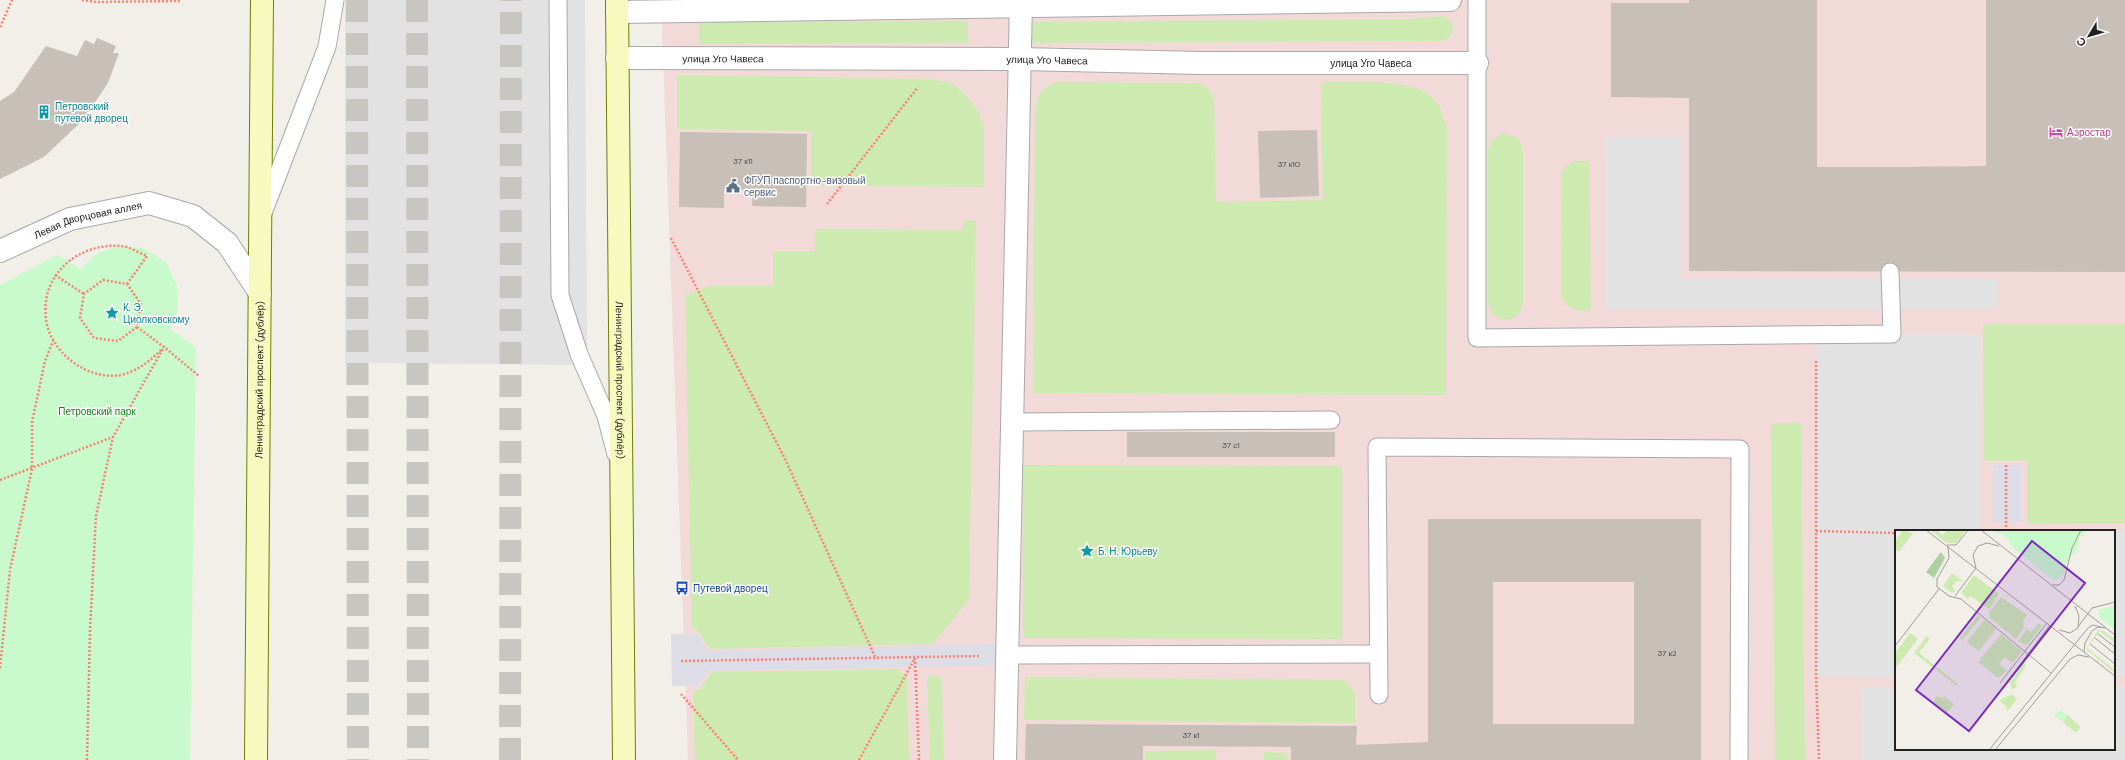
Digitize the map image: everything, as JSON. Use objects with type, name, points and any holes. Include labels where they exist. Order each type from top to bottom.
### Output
[{"type":"main road","name":"Ленинградский проспект (дублёр)","points":[[256,760],[262,0]]},
{"type":"main road","name":"Ленинградский проспект (дублёр)","points":[[617,6],[620,474],[624,760]]},
{"type":"street","points":[[617,6],[1450,0]]},
{"type":"street","points":[[1005,760],[1021,3]]},
{"type":"street","name":"улица Уго Чавеса","points":[[617,58],[1020,59],[1202,63],[1478,63]]},
{"type":"street","name":"Левая Дворцовая аллея","points":[[0,251],[70,219],[149,203],[193,216],[227,243],[260,293]]},
{"type":"lane","points":[[261,220],[327,46],[335,0]]},
{"type":"lane","points":[[558,0],[560,295],[579,354],[606,416],[620,474]]},
{"type":"lane","points":[[1477,0],[1477,338],[1892,334],[1890,272]]},
{"type":"lane","points":[[1012,422],[1332,420]]},
{"type":"lane","points":[[1379,695],[1377,447],[1740,450],[1739,760]]},
{"type":"lane","points":[[1007,655],[1378,654]]},
{"type":"path","points":[[0,27],[12,0]]},
{"type":"path","points":[[82,0],[96,2],[180,1]]},
{"type":"path","points":[[827,204],[919,85]]},
{"type":"path","points":[[671,238],[786,461],[876,659]]},
{"type":"path","points":[[127,284],[147,256],[123,246],[97,246],[73,257],[55,275],[47,296],[46,319],[53,340],[70,361],[94,373],[120,375],[145,365],[164,347]]},
{"type":"path","points":[[55,275],[84,294]]},
{"type":"path","points":[[103,280],[127,284],[141,304],[137,327],[118,341],[94,338],[80,318],[84,294],[103,280]]},
{"type":"path","points":[[137,327],[200,376]]},
{"type":"path","points":[[1816,334],[1816,676],[1819,760]]},
{"type":"path","points":[[0,668],[10,570],[32,469],[32,422],[45,362],[53,340]]},
{"type":"path","points":[[87,760],[90,630],[96,516],[114,437],[164,347]]},
{"type":"path","points":[[0,480],[114,437]]},
{"type":"path","points":[[2006,465],[2006,530]]},
{"type":"path","points":[[1816,531],[1895,533]]},
{"type":"path","points":[[681,661],[876,659],[1007,655]]},
{"type":"path","points":[[859,760],[915,658]]},
{"type":"path","points":[[915,658],[919,760]]},
{"type":"path","points":[[682,694],[738,760]]},
{"type":"shaded area","points":[[345,0],[585,0],[587,365],[345,363]]},
{"type":"shaded area","points":[[661,0],[2125,0],[2125,760],[688,760]]},
{"type":"shaded area","points":[[1605,137],[1681,137],[1681,279],[1997,279],[1997,309],[1606,309]]},
{"type":"shaded area","points":[[1816,334],[1979,334],[1979,529],[2125,530],[2125,677],[2115,677],[2115,530],[1895,530],[1895,677],[1816,676]]},
{"type":"shaded area","points":[[1993,465],[2021,465],[2021,521],[1993,522]]},
{"type":"shaded area","points":[[671,634],[697,634],[708,651],[1008,644],[1007,665],[709,671],[697,686],[672,686]]},
{"type":"shaded area","points":[[2115,686],[2125,686],[2125,760],[1862,760],[1861,688],[1895,687],[1895,750],[2115,750]]},
{"type":"green space","points":[[1442,16],[1450,21],[1453,31],[1449,38],[1442,41],[1028,43],[1028,22],[1407,19]]},
{"type":"green space","points":[[968,21],[968,43],[699,44],[699,22]]},
{"type":"green space","points":[[677,75],[931,79],[951,83],[964,93],[978,111],[984,128],[984,187],[811,185],[811,131],[677,129]]},
{"type":"green space","points":[[1056,82],[1197,83],[1208,87],[1214,100],[1216,202],[1323,200],[1321,82],[1392,83],[1418,89],[1429,95],[1438,105],[1447,127],[1446,395],[1033,393],[1035,108],[1041,91]]},
{"type":"green space","points":[[1501,134],[1510,135],[1516,138],[1521,144],[1523,152],[1523,304],[1518,315],[1508,320],[1498,318],[1492,313],[1488,302],[1488,150],[1492,140]]},
{"type":"green space","points":[[1575,161],[1589,161],[1591,310],[1576,310],[1567,306],[1562,297],[1561,177],[1564,167]]},
{"type":"green space","points":[[963,220],[976,221],[969,599],[933,644],[710,649],[697,630],[692,630],[685,295],[709,286],[773,286],[773,251],[815,251],[815,229],[963,230]]},
{"type":"green space","name":"Петровский парк","points":[[118,246],[143,248],[166,262],[177,286],[178,308],[170,329],[196,347],[190,760],[0,760],[0,285],[57,255],[81,269],[96,254]]},
{"type":"green space","points":[[1983,324],[2125,324],[2125,523],[2027,524],[2027,461],[1984,461]]},
{"type":"green space","points":[[1801,423],[1805,760],[1775,760],[1771,424]]},
{"type":"green space","points":[[1023,465],[1342,466],[1342,639],[1023,638]]},
{"type":"green space","points":[[898,669],[907,677],[909,760],[695,760],[693,690],[699,690],[712,672]]},
{"type":"green space","points":[[927,676],[941,676],[944,760],[930,760]]},
{"type":"green space","points":[[1025,677],[1344,680],[1355,692],[1355,723],[1024,720]]},
{"type":"green space","points":[[1216,750],[1216,760],[1146,760],[1146,751]]},
{"type":"green space","points":[[1264,752],[1287,753],[1287,760],[1264,760]]},
{"type":"building","name":"Аэростар","points":[[1689,0],[1817,0],[1817,167],[1890,167],[1986,166],[1986,0],[2125,0],[2125,272],[1689,271],[1689,98],[1611,97],[1611,3],[1689,3]]},
{"type":"building","name":"Петровский путевой дворец","points":[[97,38],[116,46],[113,53],[119,53],[108,83],[83,120],[44,157],[0,179],[0,101],[14,92],[46,46],[77,56],[85,40],[94,44]]},
{"type":"building","points":[[1317,130],[1319,196],[1260,198],[1258,131]]},
{"type":"building","points":[[680,132],[807,134],[806,207],[752,206],[753,190],[724,189],[724,208],[679,207]]},
{"type":"building","points":[[1127,432],[1335,432],[1335,457],[1127,457]]},
{"type":"building","points":[[1428,519],[1701,519],[1701,760],[1291,760],[1291,747],[1143,746],[1143,760],[1025,760],[1026,724],[1357,726],[1356,745],[1428,742]],"holes":[[[1493,582],[1634,582],[1634,724],[1493,724]]]},
{"type":"tunnel","points":[[357,0],[358,760]]},
{"type":"tunnel","points":[[417,0],[418,760]]},
{"type":"tunnel","points":[[510,760],[511,0]]},
{"type":"place","name":"Петровский путевой дворец","points":[[44,112]]},
{"type":"place","name":"Аэростар","points":[[2056,132]]},
{"type":"place","name":"ФГУП паспортно-визовый сервис","points":[[733,186]]},
{"type":"place","name":"К. Э. Циолковскому","points":[[112,313]]},
{"type":"place","name":"Б. Н. Юрьеву","points":[[1087,551]]},
{"type":"place","name":"Путевой дворец","points":[[682,588]]}]
